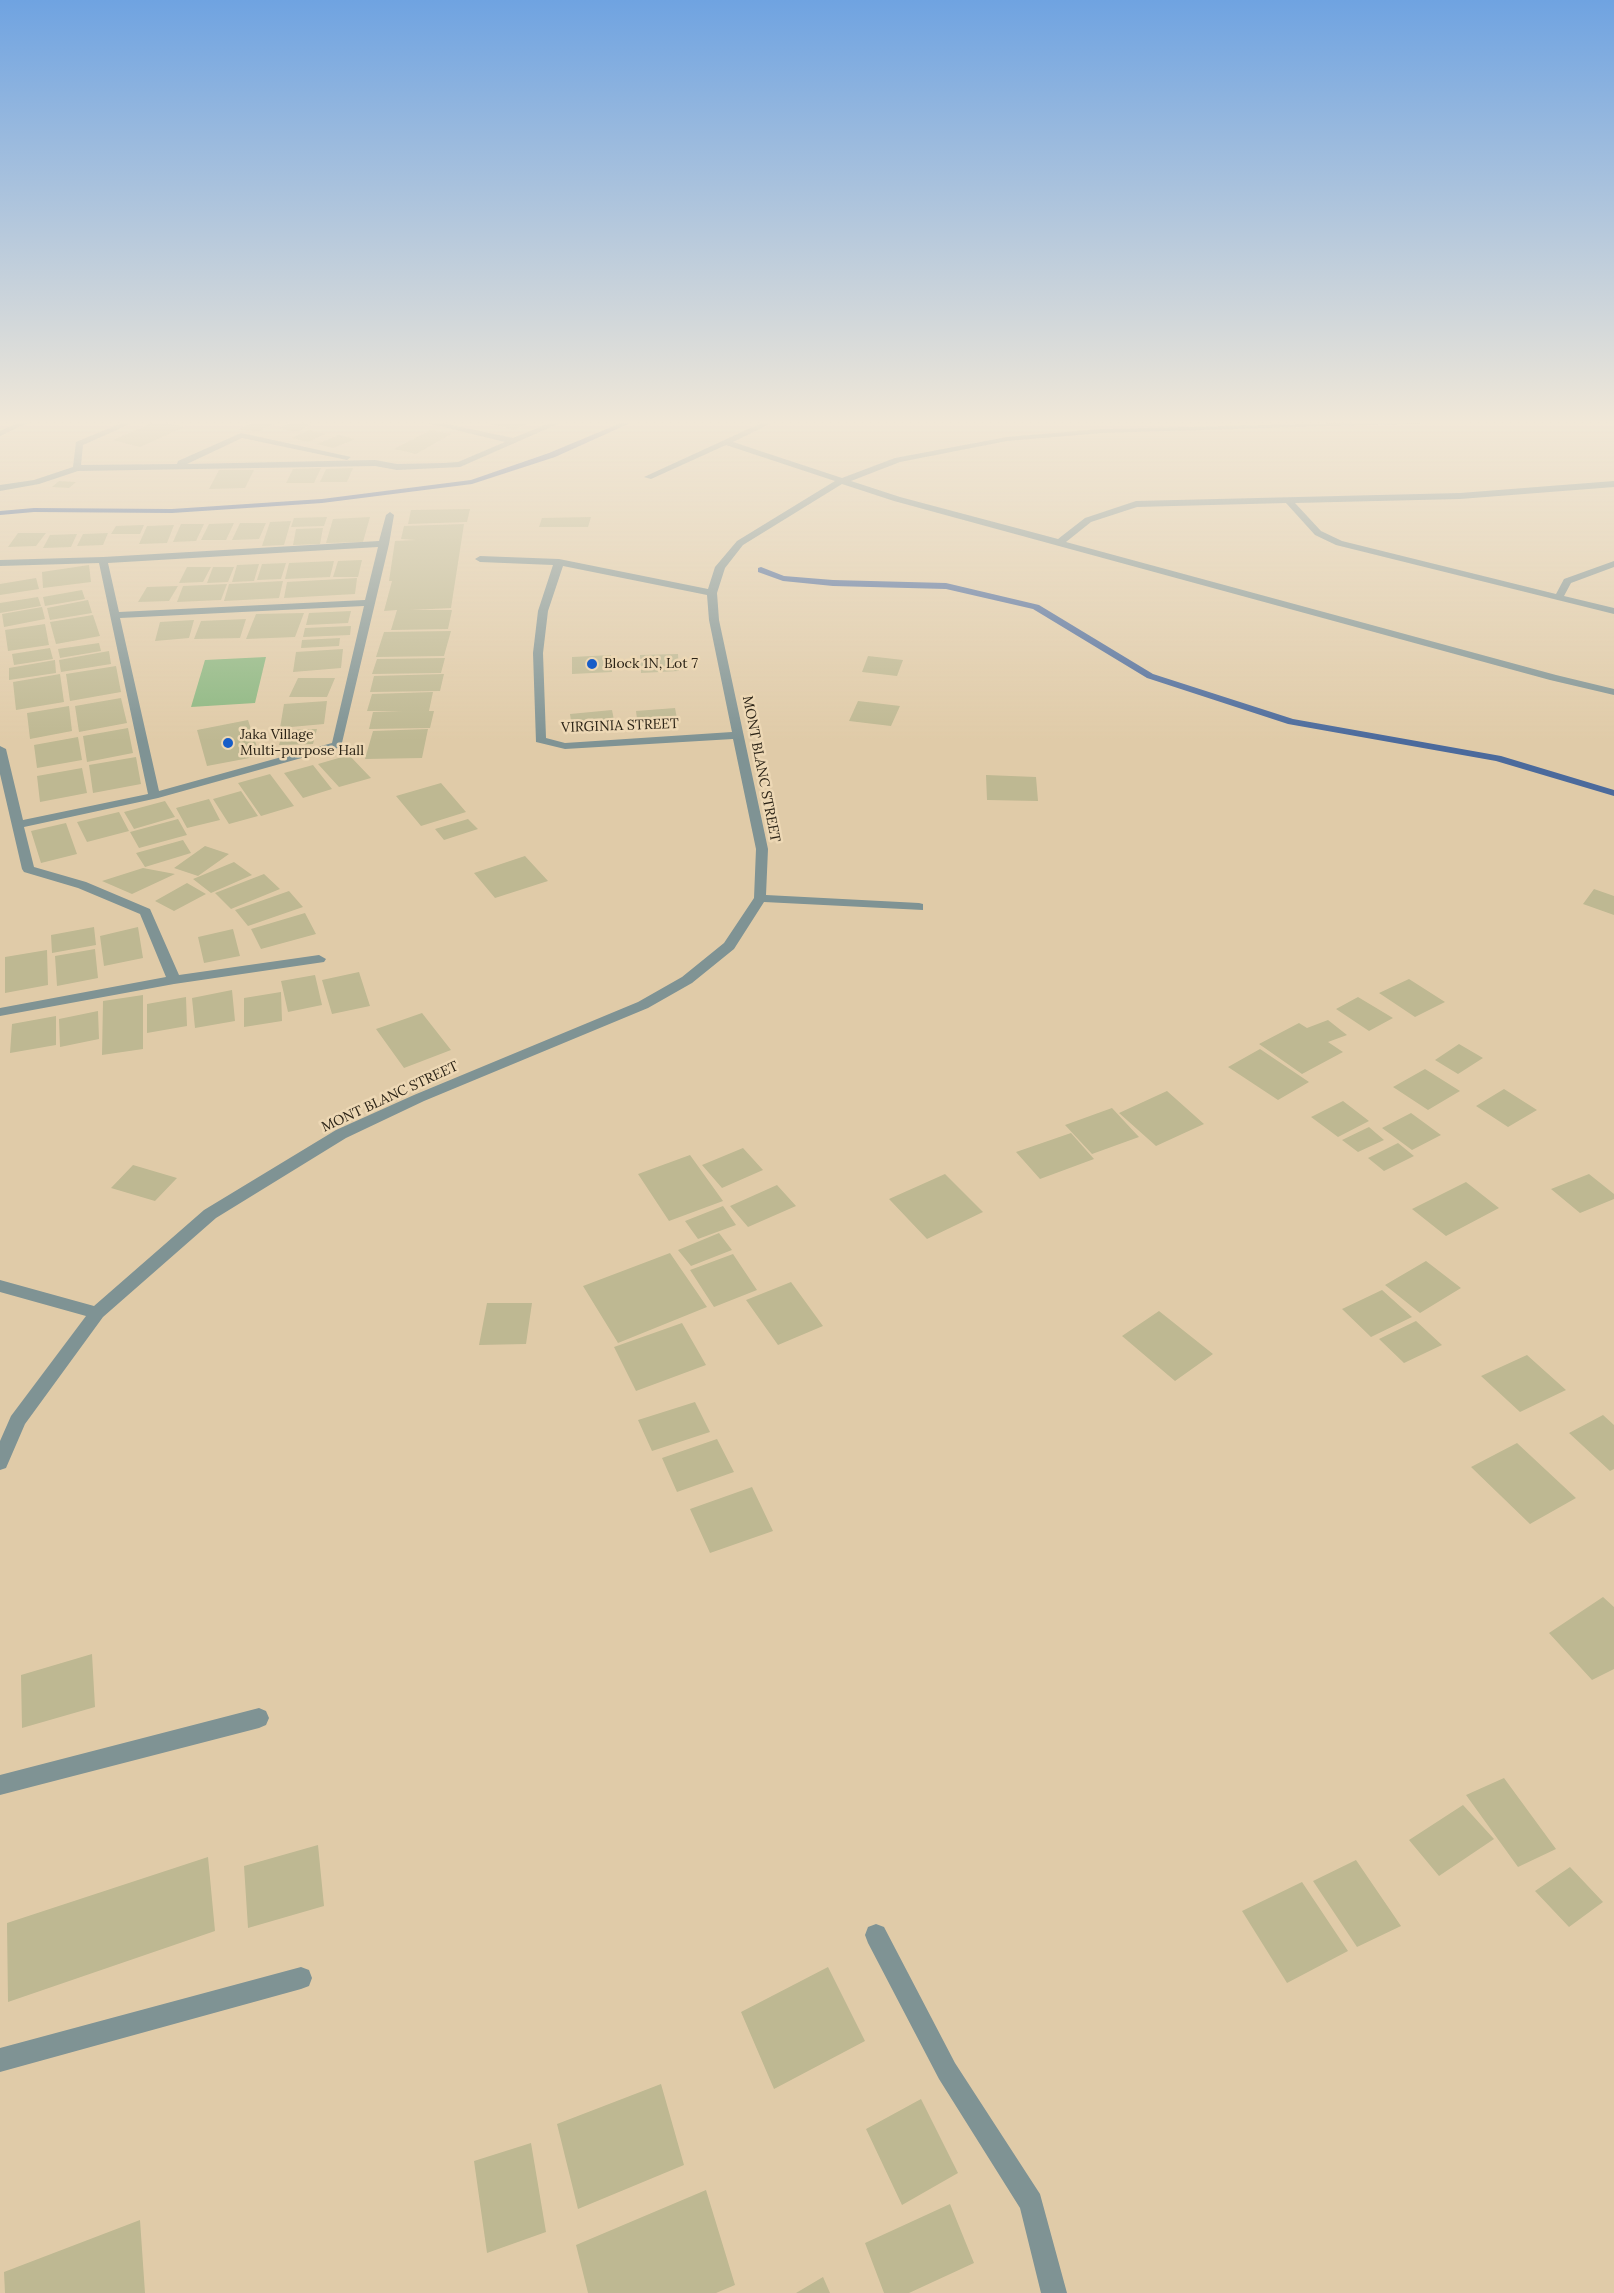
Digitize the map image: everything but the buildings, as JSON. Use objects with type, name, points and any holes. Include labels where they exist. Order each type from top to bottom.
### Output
[{"type":"street","points":[[16,825],[154,796],[336,745],[388,527]]},
{"type":"street","name":"MONT BLANC STREET","points":[[0,1462],[17,1420],[97,1313],[210,1214],[341,1134],[419,1098],[644,1005],[687,980],[729,946],[760,898],[762,849],[714,620],[712,593],[720,567],[740,543],[766,527]]},
{"type":"street","points":[[1005,527],[1554,678],[1614,692]]},
{"type":"street","points":[[1060,542],[1079,527]]},
{"type":"street","points":[[1313,527],[1318,533],[1339,543],[1614,611]]},
{"type":"street","points":[[0,563],[103,560],[384,544]]},
{"type":"street","points":[[480,559],[559,562],[712,593]]},
{"type":"street","points":[[103,560],[154,796]]},
{"type":"street","name":"VIRGINIA STREET","points":[[559,562],[543,611],[538,653],[540,740],[565,746],[739,735]]},
{"type":"street","points":[[1558,599],[1567,581],[1614,564]]},
{"type":"street","points":[[115,615],[370,603]]},
{"type":"street","points":[[0,749],[4,785],[28,869],[82,885],[145,912],[174,980]]},
{"type":"street","points":[[760,898],[919,907]]},
{"type":"street","points":[[0,1012],[174,980],[319,959]]},
{"type":"street","points":[[0,1286],[97,1313]]},
{"type":"street","points":[[0,1785],[259,1718]]},
{"type":"street","points":[[876,1935],[947,2071],[1030,2203],[1054,2293]]},
{"type":"street","points":[[0,2060],[301,1978]]},
{"type":"green space","points":[[266,657],[255,703],[191,707],[205,660]]},
{"type":"waterway","points":[[761,570],[783,578],[833,583],[946,586],[1036,607],[1150,676],[1291,722],[1497,758],[1614,793]]},
{"type":"place","name":"Block 1N, Lot 7","points":[[592,664]]},
{"type":"place","name":"Jaka Village Multi-purpose Hall","points":[[228,743]]}]
